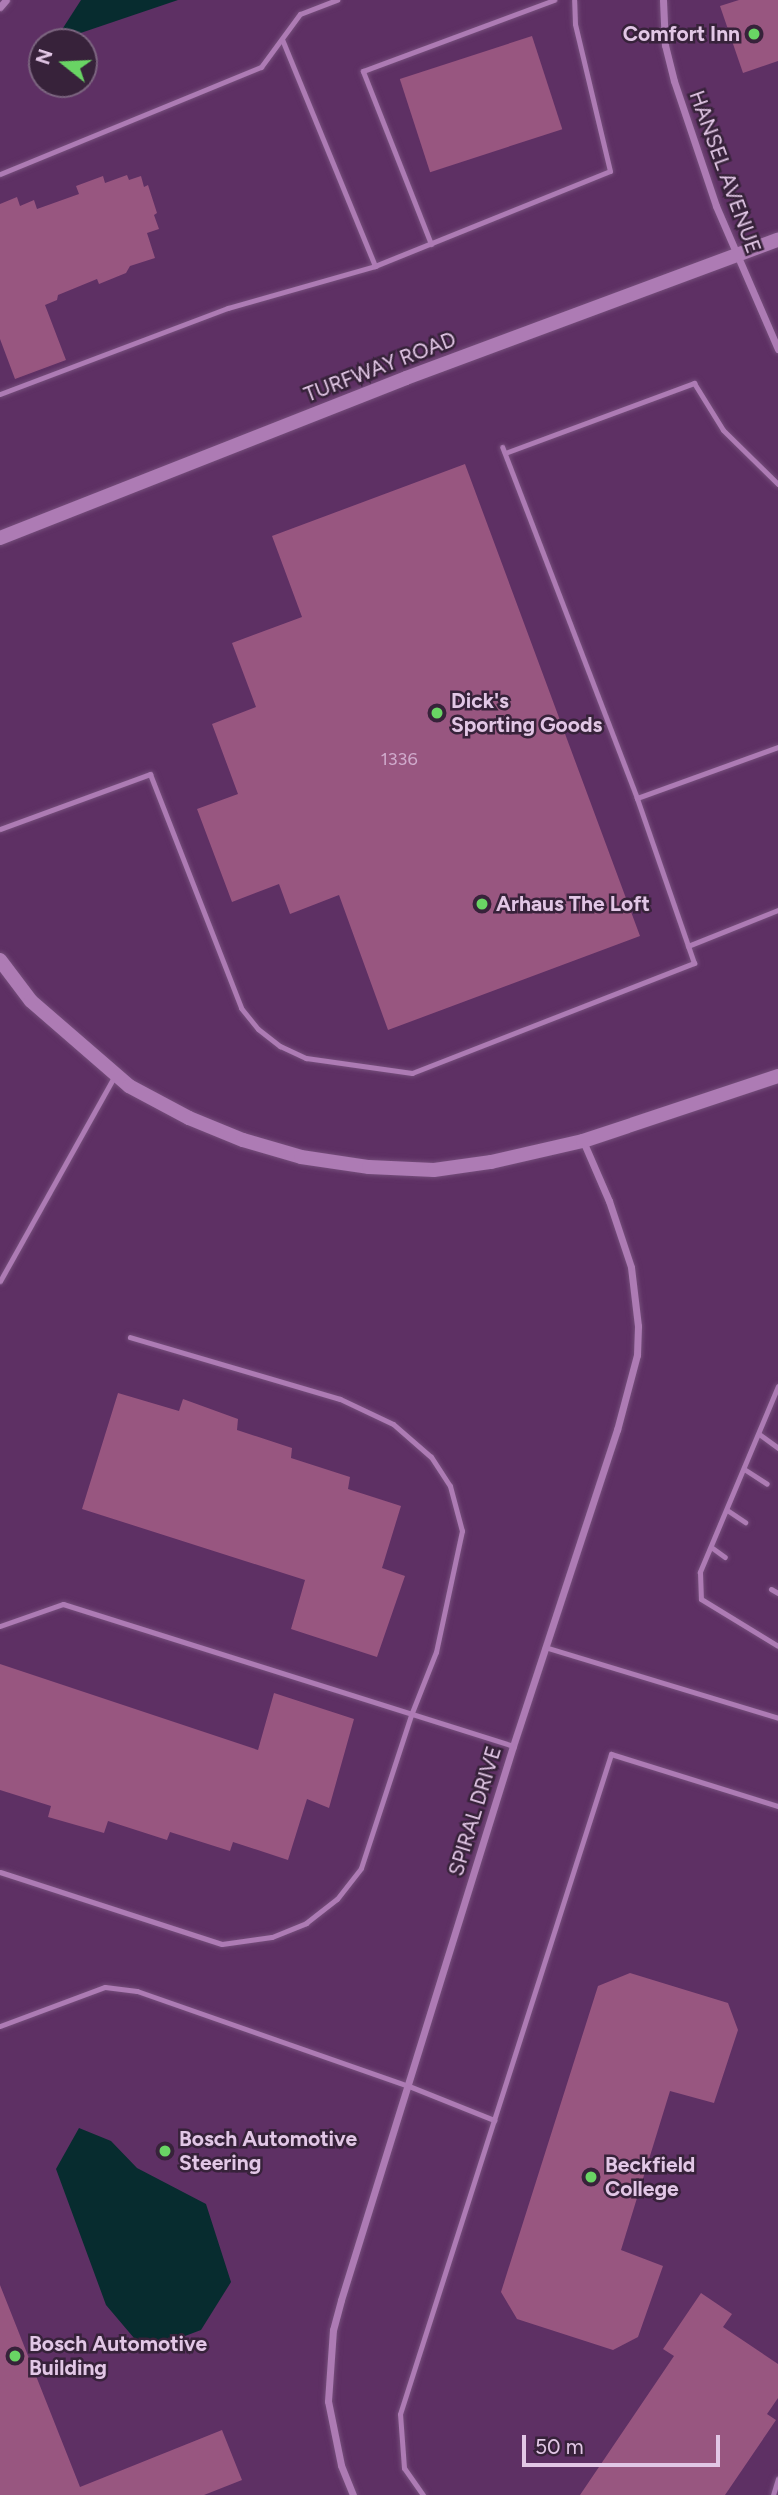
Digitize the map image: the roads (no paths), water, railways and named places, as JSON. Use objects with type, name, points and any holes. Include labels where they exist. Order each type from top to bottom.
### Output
[{"type":"main road","name":"TURFWAY ROAD","points":[[0,538],[406,378],[778,240]]},
{"type":"main road","points":[[0,960],[31,1001],[129,1086],[189,1118],[243,1140],[301,1157],[369,1167],[434,1170],[491,1162],[583,1141],[778,1076]]},
{"type":"street","points":[[0,7],[6,0]]},
{"type":"street","name":"HANSEL AVENUE","points":[[663,0],[665,45],[674,81],[736,256],[778,349]]},
{"type":"street","name":"SPIRAL DRIVE","points":[[353,2495],[341,2465],[328,2401],[333,2330],[513,1746],[617,1430],[637,1355],[638,1316],[631,1267],[609,1201],[583,1141]]},
{"type":"lane","points":[[0,174],[261,66],[300,14],[337,0]]},
{"type":"lane","points":[[431,244],[363,71],[554,0]]},
{"type":"lane","points":[[0,394],[228,308],[375,266],[610,171],[575,24],[574,0]]},
{"type":"lane","points":[[282,39],[375,266]]},
{"type":"lane","points":[[0,829],[150,774],[241,1008],[258,1029],[280,1046],[306,1058],[336,1064],[412,1073],[694,963],[637,799],[503,450],[694,383],[723,430],[778,484]]},
{"type":"lane","points":[[637,799],[778,747]]},
{"type":"lane","points":[[688,946],[778,910]]},
{"type":"lane","points":[[0,1280],[116,1074]]},
{"type":"lane","points":[[0,1872],[222,1944],[272,1937],[306,1923],[337,1899],[361,1868],[411,1715],[436,1652],[462,1531],[450,1486],[431,1457],[393,1424],[340,1399],[130,1337]]},
{"type":"lane","points":[[778,1385],[700,1572],[701,1599],[778,1646]]},
{"type":"lane","points":[[759,1434],[778,1448]]},
{"type":"lane","points":[[744,1469],[767,1484]]},
{"type":"lane","points":[[727,1510],[746,1522]]},
{"type":"lane","points":[[711,1547],[725,1557]]},
{"type":"lane","points":[[771,1589],[778,1593]]},
{"type":"lane","points":[[0,1626],[63,1604],[513,1746]]},
{"type":"lane","points":[[545,1647],[778,1718]]},
{"type":"lane","points":[[423,2495],[404,2468],[400,2414],[611,1754],[778,1806]]},
{"type":"lane","points":[[0,2026],[105,1987],[136,1991],[409,2087],[494,2120]]},
{"type":"lane","points":[[773,2495],[778,2479]]},
{"type":"place","name":"Comfort Inn","points":[[754,34]]},
{"type":"place","name":"Dick's Sporting Goods","points":[[437,713]]},
{"type":"place","name":"Arhaus The Loft","points":[[482,904]]},
{"type":"place","name":"Bosch Automotive Steering","points":[[165,2151]]},
{"type":"place","name":"Beckfield College","points":[[591,2177]]},
{"type":"place","name":"Bosch Automotive Building","points":[[15,2356]]}]
